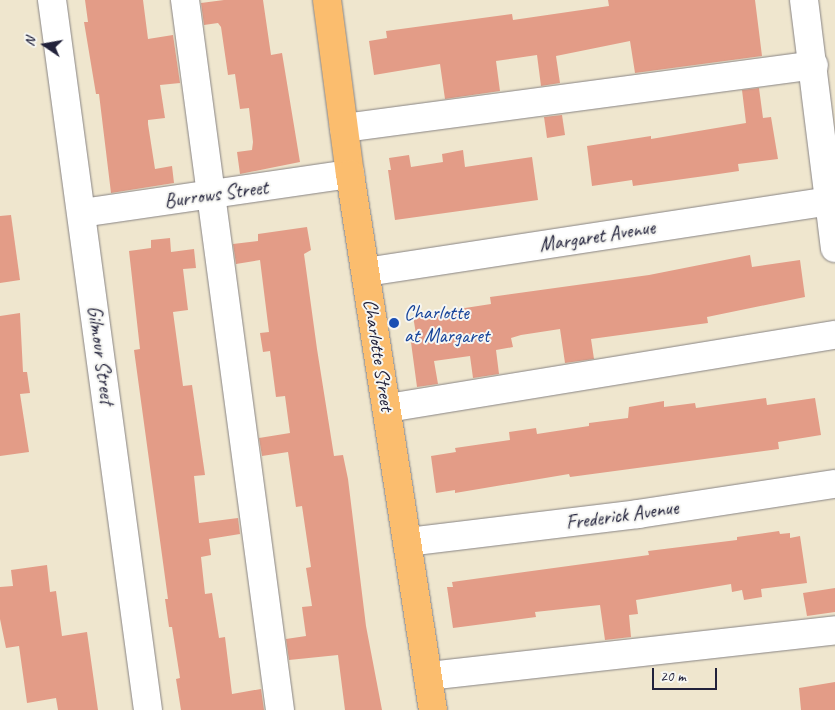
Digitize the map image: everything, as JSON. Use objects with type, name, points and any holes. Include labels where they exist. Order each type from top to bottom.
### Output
[{"type":"main road","name":"Charlotte Street","points":[[327,0],[350,174],[388,408],[433,710]]},
{"type":"street","name":"Gilmour Street","points":[[52,0],[148,710]]},
{"type":"street","points":[[185,0],[280,710]]},
{"type":"street","points":[[804,0],[814,66],[835,248]]},
{"type":"street","points":[[344,128],[814,66]]},
{"type":"street","name":"Burrows Street","points":[[82,213],[350,174]]},
{"type":"street","name":"Margaret Avenue","points":[[366,272],[829,200]]},
{"type":"street","points":[[388,408],[835,334]]},
{"type":"street","name":"Frederick Avenue","points":[[408,542],[638,514],[835,484]]},
{"type":"street","points":[[428,676],[835,630]]},
{"type":"building","points":[[85,0],[143,0],[148,39],[173,35],[180,83],[160,85],[165,118],[148,120],[148,124],[155,169],[172,166],[174,183],[111,193],[99,94],[96,94],[84,22],[88,22]]},
{"type":"building","points":[[224,0],[263,0],[271,55],[282,53],[300,162],[240,174],[237,152],[252,150],[253,142],[249,108],[240,109],[235,74],[228,75],[221,27],[218,23],[204,25],[201,3]]},
{"type":"building","points":[[608,0],[755,0],[762,56],[635,73],[630,41],[556,56],[560,83],[541,86],[537,55],[496,61],[500,91],[445,99],[440,64],[374,75],[369,41],[387,38],[386,31],[512,14],[513,20],[609,6]]},
{"type":"building","points":[[759,88],[763,118],[771,117],[778,159],[738,164],[739,171],[712,175],[633,186],[632,180],[592,186],[587,146],[651,136],[651,139],[746,123],[742,90]]},
{"type":"building","points":[[562,115],[565,135],[547,138],[544,117]]},
{"type":"building","points":[[463,150],[465,167],[532,157],[538,200],[395,220],[388,170],[391,170],[389,158],[409,155],[411,167],[443,162],[442,154]]},
{"type":"building","points":[[11,215],[20,280],[0,283],[0,216]]},
{"type":"building","points":[[307,227],[311,250],[304,254],[317,349],[334,456],[343,455],[348,479],[366,626],[382,710],[345,710],[338,655],[289,660],[286,639],[306,636],[302,607],[312,606],[306,568],[311,567],[302,506],[296,507],[288,452],[262,456],[259,438],[290,433],[285,396],[276,397],[270,351],[263,352],[260,333],[269,332],[260,260],[236,264],[233,244],[258,241],[258,234]]},
{"type":"building","points":[[170,238],[171,252],[194,249],[196,268],[183,269],[188,310],[173,312],[183,386],[192,385],[205,475],[194,476],[199,523],[238,518],[240,534],[209,539],[211,555],[201,557],[205,594],[212,593],[219,638],[225,637],[232,694],[261,689],[264,710],[181,710],[176,679],[180,678],[172,627],[169,627],[165,599],[168,599],[134,350],[140,349],[129,251],[151,248],[151,240]]},
{"type":"building","points":[[750,255],[752,267],[800,260],[805,297],[707,317],[708,323],[591,339],[594,359],[565,363],[560,329],[521,335],[511,338],[513,347],[496,350],[499,374],[473,378],[470,356],[434,361],[438,384],[417,387],[410,335],[416,334],[413,316],[491,304],[490,297],[649,275]]},
{"type":"building","points":[[20,313],[23,372],[27,372],[30,393],[20,394],[29,452],[0,456],[0,316]]},
{"type":"building","points":[[766,398],[767,405],[815,398],[821,435],[778,442],[779,449],[570,477],[569,474],[455,493],[455,490],[436,493],[431,456],[456,452],[455,448],[510,440],[509,432],[536,428],[537,434],[589,426],[589,423],[628,418],[629,407],[664,401],[664,407],[695,403],[696,408]]},
{"type":"building","points":[[779,531],[780,534],[790,533],[790,538],[800,536],[807,583],[761,589],[762,597],[744,600],[742,590],[732,592],[731,584],[636,600],[638,614],[629,615],[631,637],[605,640],[600,605],[535,612],[536,617],[453,628],[447,587],[453,587],[452,582],[649,555],[648,551],[737,540],[737,537]]},
{"type":"building","points":[[47,565],[50,592],[56,591],[62,636],[87,632],[98,710],[58,710],[56,698],[27,703],[19,646],[6,648],[0,619],[0,587],[13,586],[11,570]]},
{"type":"building","points":[[835,588],[835,612],[807,616],[803,593]]},
{"type":"building","points":[[835,682],[835,710],[801,710],[799,688]]},
{"type":"place","name":"Charlotte at Margaret","points":[[394,323]]}]
